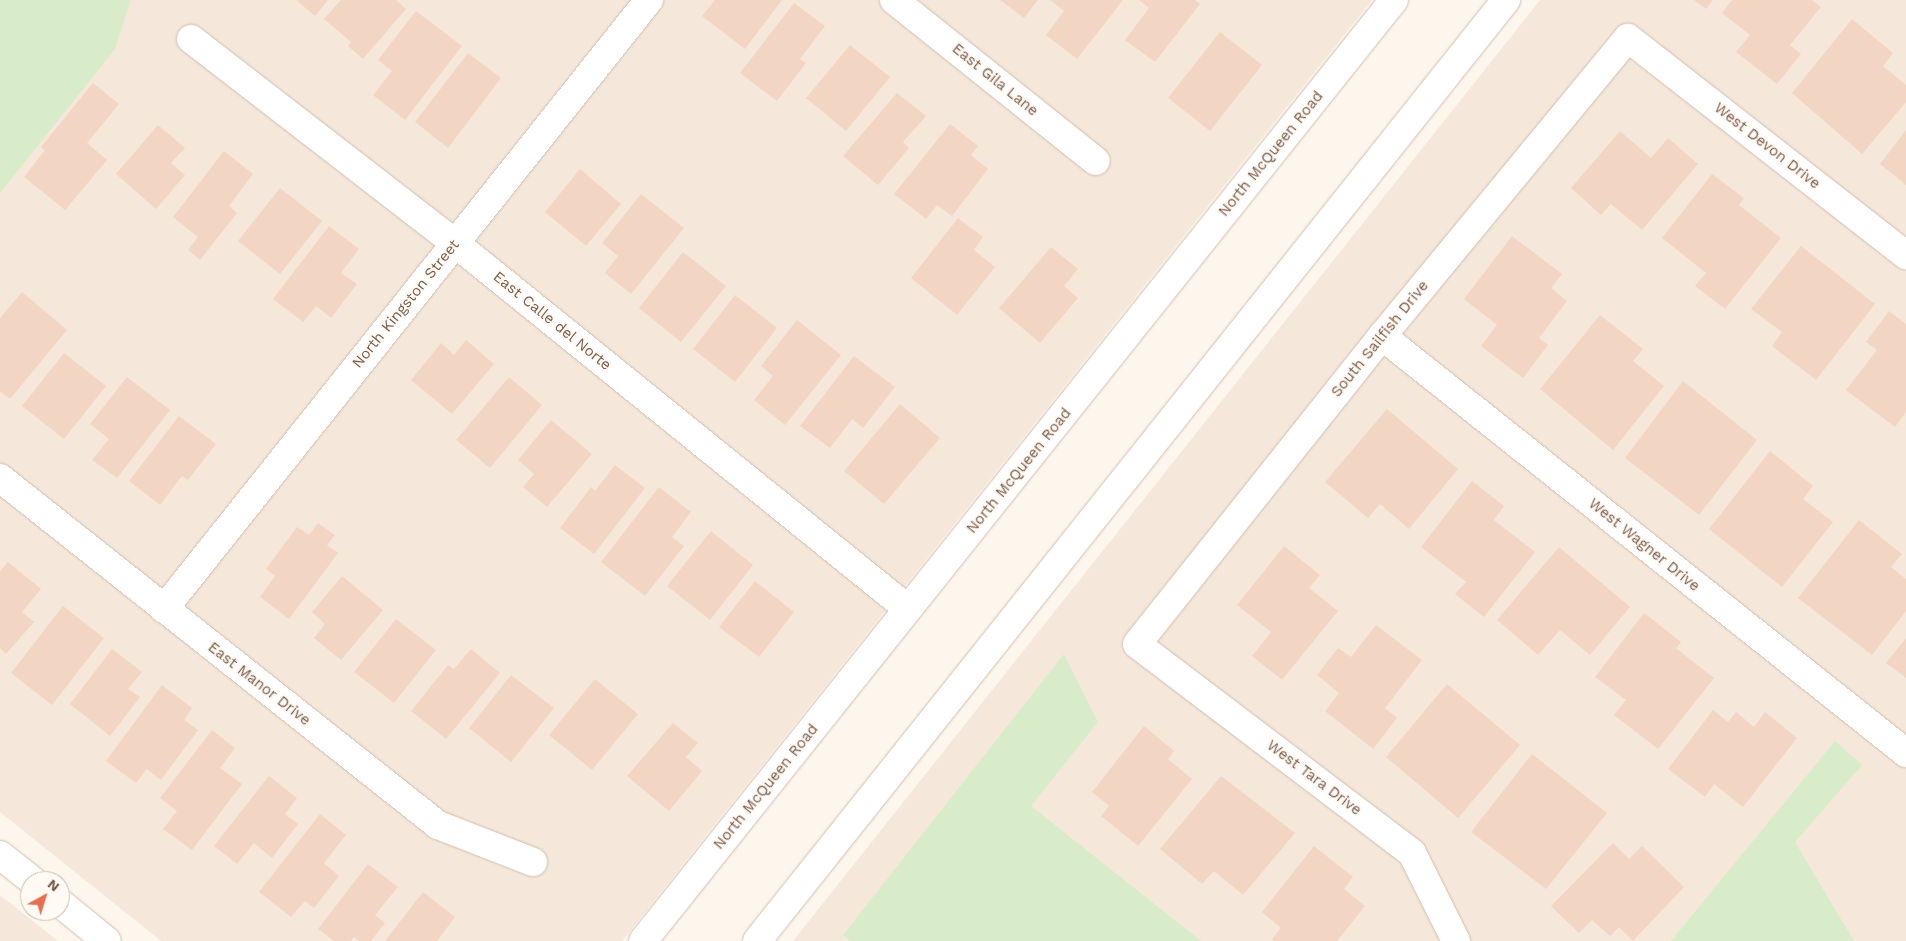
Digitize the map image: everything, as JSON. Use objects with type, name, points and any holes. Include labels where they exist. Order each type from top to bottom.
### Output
[{"type":"street","name":"North Kingston Street","points":[[164,609],[648,0]]},
{"type":"street","name":"East Gila Lane","points":[[894,0],[1096,160]]},
{"type":"street","name":"North McQueen Road","points":[[643,941],[1394,0]]},
{"type":"street","points":[[757,941],[1506,0]]},
{"type":"street","name":"West Devon Drive","points":[[1628,38],[1906,255]]},
{"type":"street","name":"South Sailfish Drive","points":[[1137,644],[1382,336],[1628,38]]},
{"type":"street","name":"East Calle del Norte","points":[[191,39],[455,243],[908,609]]},
{"type":"street","name":"West Wagner Drive","points":[[1382,336],[1906,754]]},
{"type":"street","name":"East Manor Drive","points":[[0,478],[438,826],[533,862]]},
{"type":"street","name":"West Tara Drive","points":[[1137,644],[1412,853],[1456,941]]},
{"type":"street","points":[[0,855],[20,871]]},
{"type":"street","points":[[70,911],[107,941]]},
{"type":"shaded area","points":[[0,0],[1372,0],[622,941],[161,941],[0,812]]},
{"type":"shaded area","points":[[1540,0],[1906,0],[1906,941],[793,941]]},
{"type":"shaded area","points":[[0,895],[20,911],[20,921],[33,921],[58,941],[0,941]]},
{"type":"green space","points":[[0,0],[131,0],[115,49],[0,193]]},
{"type":"green space","points":[[1064,654],[1098,722],[1031,806],[1201,941],[851,941],[843,935]]},
{"type":"green space","points":[[1835,741],[1862,765],[1795,842],[1854,941],[1671,941]]},
{"type":"building","points":[[296,0],[328,0],[315,16]]},
{"type":"building","points":[[341,0],[396,0],[406,9],[363,59],[348,46],[351,42],[324,19]]},
{"type":"building","points":[[715,0],[782,0],[745,49],[702,16]]},
{"type":"building","points":[[1000,0],[1038,0],[1024,18]]},
{"type":"building","points":[[1050,0],[1123,0],[1077,59],[1046,35],[1064,11]]},
{"type":"building","points":[[1139,0],[1195,0],[1200,4],[1155,62],[1125,40],[1149,8]]},
{"type":"building","points":[[1694,0],[1713,0],[1706,9]]},
{"type":"building","points":[[1732,0],[1812,0],[1821,7],[1790,45],[1801,54],[1777,84],[1736,52],[1750,35],[1722,13]]},
{"type":"building","points":[[794,3],[825,26],[800,59],[806,63],[777,101],[740,73]]},
{"type":"building","points":[[416,11],[462,46],[405,120],[373,95],[392,71],[378,60]]},
{"type":"building","points":[[1852,19],[1893,53],[1883,66],[1906,85],[1906,102],[1862,154],[1792,93]]},
{"type":"building","points":[[1220,32],[1262,65],[1210,131],[1168,98]]},
{"type":"building","points":[[850,45],[890,77],[846,131],[806,98]]},
{"type":"building","points":[[468,53],[501,78],[448,148],[415,122]]},
{"type":"building","points":[[93,83],[119,104],[87,143],[107,160],[65,210],[24,177],[45,150],[41,147]]},
{"type":"building","points":[[897,93],[926,116],[903,142],[909,148],[878,185],[843,156]]},
{"type":"building","points":[[950,124],[978,146],[971,155],[988,169],[952,216],[937,205],[926,219],[894,194]]},
{"type":"building","points":[[158,125],[185,148],[171,163],[185,175],[156,209],[116,174]]},
{"type":"building","points":[[1906,130],[1906,185],[1880,164]]},
{"type":"building","points":[[1620,131],[1651,158],[1668,138],[1698,164],[1642,230],[1611,204],[1601,215],[1571,188]]},
{"type":"building","points":[[224,151],[253,174],[229,206],[237,213],[200,260],[188,250],[198,237],[173,217]]},
{"type":"building","points":[[580,169],[621,204],[586,246],[545,212]]},
{"type":"building","points":[[1712,174],[1744,198],[1739,205],[1781,238],[1725,309],[1695,286],[1706,273],[1662,238]]},
{"type":"building","points":[[280,188],[322,221],[280,274],[238,241]]},
{"type":"building","points":[[641,194],[684,228],[631,294],[605,273],[618,256],[602,243]]},
{"type":"building","points":[[958,218],[983,237],[974,250],[995,267],[957,315],[911,278]]},
{"type":"building","points":[[329,226],[359,249],[341,273],[357,284],[331,318],[316,306],[303,322],[273,299]]},
{"type":"building","points":[[1512,236],[1562,274],[1551,288],[1567,301],[1539,338],[1548,345],[1523,378],[1481,346],[1497,325],[1464,299]]},
{"type":"building","points":[[1801,246],[1875,304],[1816,380],[1772,346],[1782,332],[1751,309]]},
{"type":"building","points":[[1051,247],[1078,269],[1064,286],[1078,298],[1040,343],[999,308]]},
{"type":"building","points":[[683,252],[726,286],[681,342],[639,308]]},
{"type":"building","points":[[22,292],[67,330],[10,399],[0,391],[0,318]]},
{"type":"building","points":[[735,295],[777,328],[735,382],[693,349]]},
{"type":"building","points":[[1889,311],[1906,324],[1906,412],[1895,427],[1846,390],[1877,350],[1866,342]]},
{"type":"building","points":[[1600,315],[1643,349],[1633,361],[1664,386],[1613,450],[1540,389]]},
{"type":"building","points":[[797,320],[841,355],[785,425],[754,400],[773,376],[761,366]]},
{"type":"building","points":[[466,340],[494,364],[452,414],[411,380],[441,343],[454,355]]},
{"type":"building","points":[[64,353],[106,386],[64,439],[22,406]]},
{"type":"building","points":[[854,356],[895,387],[863,428],[852,419],[830,448],[800,426]]},
{"type":"building","points":[[127,377],[170,410],[117,478],[92,460],[109,439],[90,424]]},
{"type":"building","points":[[509,377],[542,405],[490,468],[456,440]]},
{"type":"building","points":[[1683,381],[1757,440],[1699,515],[1625,458]]},
{"type":"building","points":[[900,404],[940,438],[884,504],[844,471]]},
{"type":"building","points":[[1387,409],[1458,469],[1409,529],[1380,504],[1368,518],[1325,482]]},
{"type":"building","points":[[179,416],[216,444],[188,480],[182,476],[160,505],[129,481]]},
{"type":"building","points":[[551,420],[592,454],[547,507],[523,487],[534,474],[518,460]]},
{"type":"building","points":[[1770,451],[1813,486],[1803,499],[1833,522],[1782,587],[1709,529]]},
{"type":"building","points":[[615,465],[645,488],[594,554],[560,528],[591,487],[595,491]]},
{"type":"building","points":[[1472,481],[1504,506],[1494,520],[1535,552],[1484,617],[1455,594],[1466,582],[1421,547]]},
{"type":"building","points":[[659,487],[691,512],[672,537],[684,546],[645,596],[601,562]]},
{"type":"building","points":[[1859,520],[1902,554],[1891,567],[1906,579],[1906,611],[1872,655],[1798,598]]},
{"type":"building","points":[[318,523],[335,535],[327,545],[338,553],[289,619],[260,597],[275,576],[266,569],[297,527],[309,535]]},
{"type":"building","points":[[711,531],[753,565],[710,620],[667,586]]},
{"type":"building","points":[[1284,546],[1320,575],[1309,588],[1338,611],[1282,680],[1252,656],[1271,632],[1237,605]]},
{"type":"building","points":[[1559,547],[1630,607],[1590,655],[1560,630],[1538,655],[1497,620]]},
{"type":"building","points":[[8,562],[41,589],[22,612],[34,622],[6,654],[0,648],[0,571]]},
{"type":"building","points":[[342,576],[383,610],[341,660],[314,638],[325,624],[312,612]]},
{"type":"building","points":[[755,581],[794,612],[759,657],[719,627]]},
{"type":"building","points":[[63,606],[104,638],[52,705],[11,673]]},
{"type":"building","points":[[1644,613],[1681,642],[1676,648],[1714,678],[1658,749],[1614,715],[1626,700],[1595,677]]},
{"type":"building","points":[[396,619],[436,650],[394,703],[354,672]]},
{"type":"building","points":[[1376,625],[1422,660],[1385,708],[1397,718],[1373,749],[1325,711],[1339,693],[1317,675],[1338,648],[1351,657]]},
{"type":"building","points":[[1906,638],[1906,678],[1886,663]]},
{"type":"building","points":[[112,649],[142,672],[128,689],[140,697],[110,736],[70,704]]},
{"type":"building","points":[[471,649],[500,673],[446,739],[411,711],[448,665],[454,669]]},
{"type":"building","points":[[511,675],[554,708],[511,762],[469,728]]},
{"type":"building","points":[[595,679],[638,714],[592,770],[549,735]]},
{"type":"building","points":[[1447,684],[1520,745],[1458,818],[1386,757]]},
{"type":"building","points":[[162,685],[192,708],[184,720],[198,730],[161,780],[147,769],[136,783],[106,761]]},
{"type":"building","points":[[1713,710],[1728,722],[1736,712],[1754,727],[1765,712],[1797,738],[1743,807],[1714,784],[1705,797],[1668,769]]},
{"type":"building","points":[[673,723],[698,743],[686,757],[702,771],[669,811],[627,776]]},
{"type":"building","points":[[1144,726],[1174,751],[1168,759],[1192,779],[1138,846],[1101,816],[1109,806],[1092,792]]},
{"type":"building","points":[[212,730],[235,748],[220,768],[242,784],[192,850],[163,829],[177,811],[160,798]]},
{"type":"building","points":[[1532,754],[1607,813],[1546,889],[1471,832]]},
{"type":"building","points":[[269,776],[297,798],[285,814],[298,824],[272,858],[254,843],[237,864],[214,846]]},
{"type":"building","points":[[1221,776],[1295,833],[1243,895],[1214,871],[1202,884],[1160,849]]},
{"type":"building","points":[[320,814],[346,835],[324,863],[339,876],[314,908],[305,901],[291,917],[259,892]]},
{"type":"building","points":[[1613,843],[1629,859],[1642,846],[1684,887],[1633,941],[1619,927],[1610,936],[1592,920],[1579,933],[1551,906]]},
{"type":"building","points":[[1314,846],[1353,877],[1344,889],[1365,906],[1337,941],[1274,941],[1272,939],[1281,928],[1262,912]]},
{"type":"building","points":[[368,864],[398,887],[375,915],[385,923],[371,941],[359,941],[354,937],[351,941],[334,941],[318,929]]},
{"type":"building","points":[[423,892],[455,917],[437,941],[385,941]]}]
